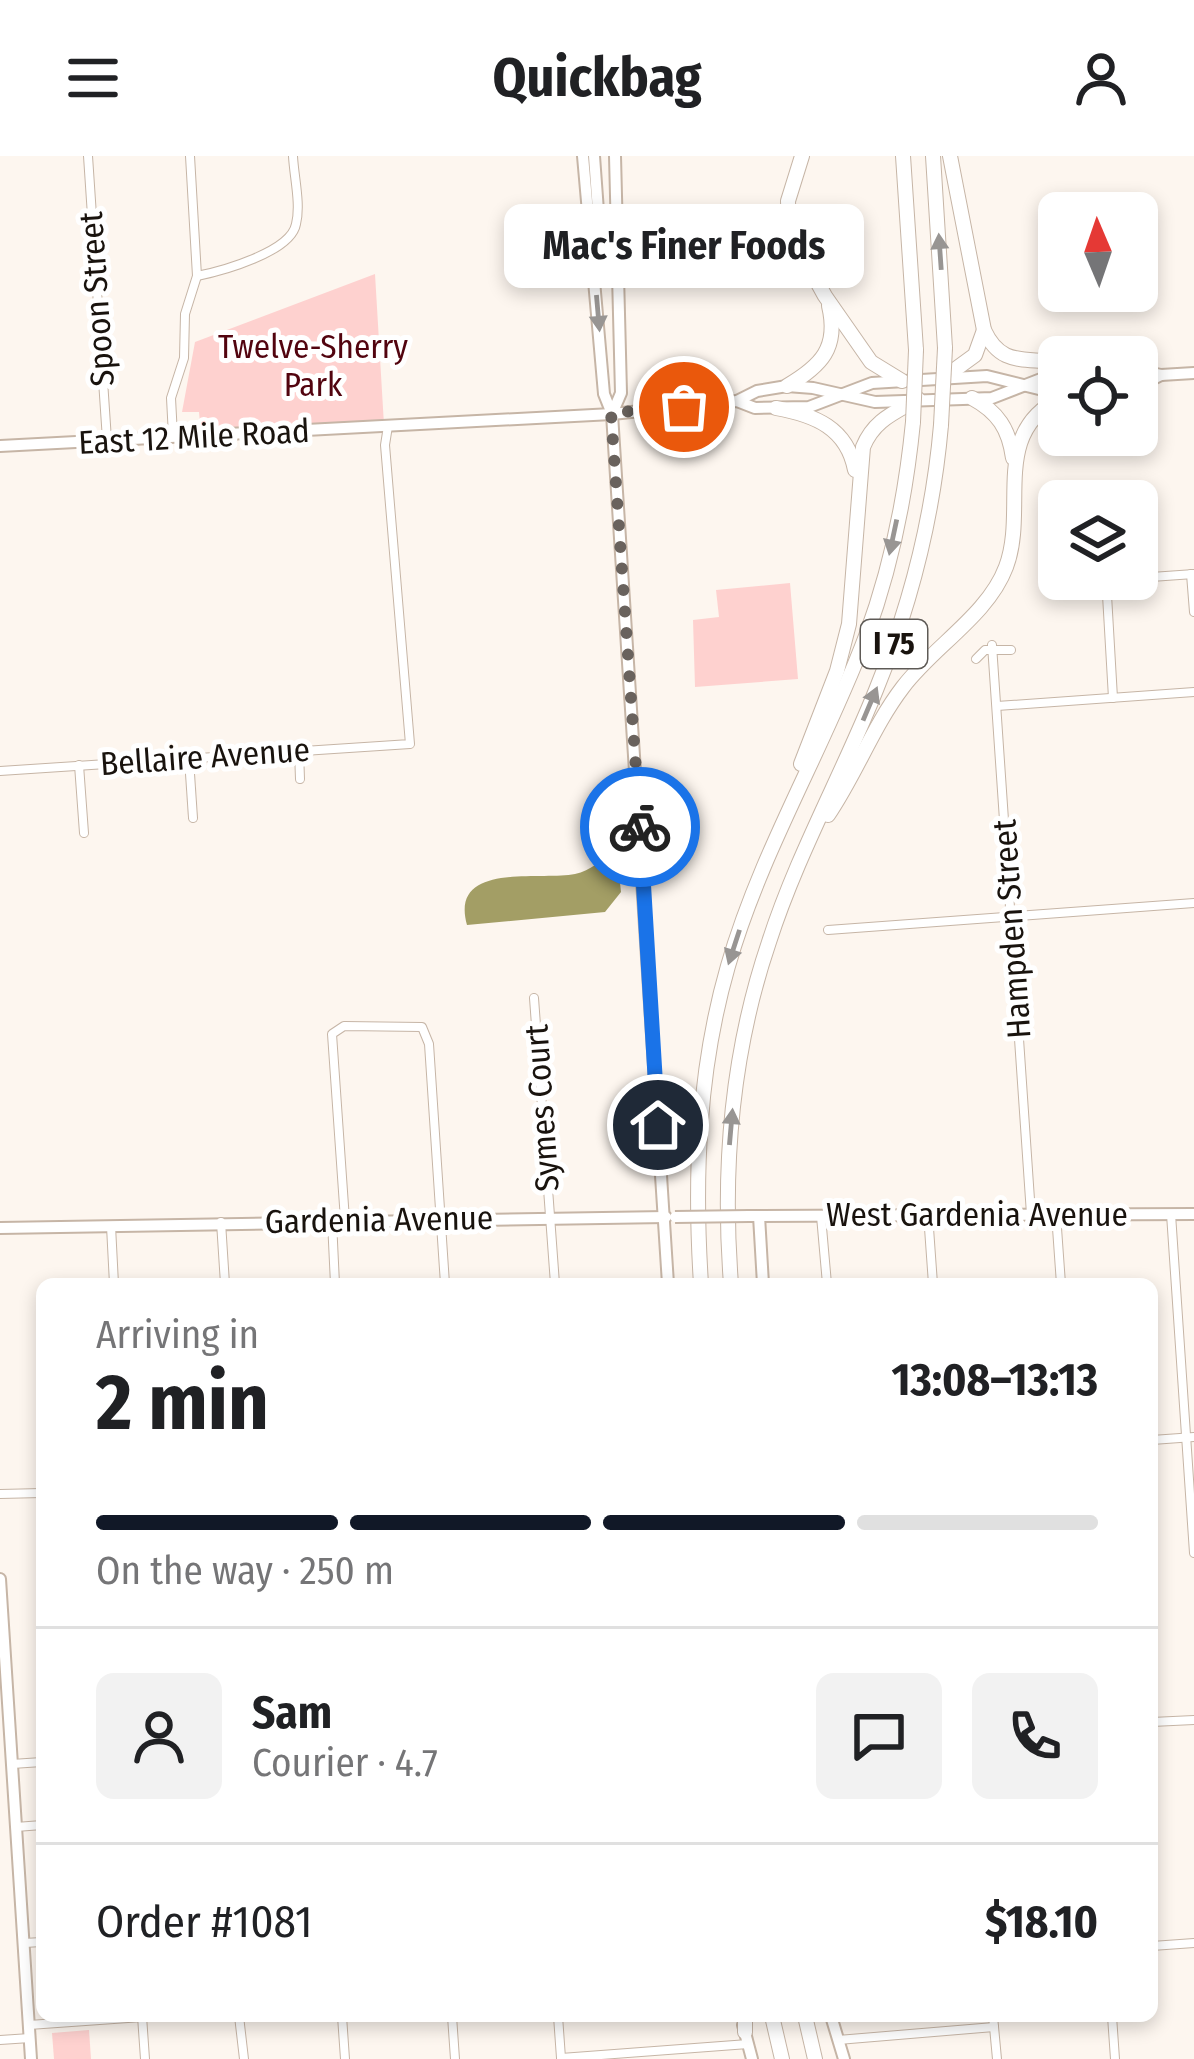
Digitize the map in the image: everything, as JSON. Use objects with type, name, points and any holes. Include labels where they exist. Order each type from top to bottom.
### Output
[{"type":"highway","points":[[802,156],[786,219],[793,240],[872,362],[902,381]]},
{"type":"highway","name":"I 75","points":[[700,1278],[697,1168],[711,1036],[728,964],[776,837],[871,620],[896,526],[913,422],[916,350],[903,156]]},
{"type":"highway","name":"I 75","points":[[731,1278],[728,1192],[742,1048],[768,944],[895,642],[924,543],[941,425],[945,348],[933,156]]},
{"type":"highway","points":[[950,156],[983,330],[994,350],[1038,364]]},
{"type":"highway","points":[[787,386],[813,370],[828,351],[832,326],[825,296]]},
{"type":"highway","points":[[942,379],[975,355],[983,330]]},
{"type":"highway","points":[[972,398],[1006,428],[1015,469]]},
{"type":"highway","points":[[776,837],[844,644],[854,587],[861,455],[869,434],[885,416],[918,400]]},
{"type":"highway","points":[[776,408],[820,420],[837,431],[852,455],[858,490]]},
{"type":"highway","points":[[805,849],[904,686],[1001,578],[1010,549],[1015,469],[1026,425],[1038,411]]},
{"type":"highway","points":[[773,2022],[782,2059]]},
{"type":"highway","points":[[807,2022],[814,2059]]},
{"type":"main road","points":[[583,156],[604,394],[611,413],[669,1217],[668,1278]]},
{"type":"main road","points":[[593,156],[601,218],[618,217]]},
{"type":"main road","points":[[611,413],[621,393],[615,156]]},
{"type":"main road","points":[[1158,374],[1194,373]]},
{"type":"main road","points":[[736,401],[776,408],[809,407],[872,383],[997,376],[1038,389]]},
{"type":"main road","points":[[736,401],[757,391],[787,386],[861,401],[972,398],[1006,395],[1038,379]]},
{"type":"main road","name":"East 12 Mile Road","points":[[0,446],[611,413],[736,401]]},
{"type":"main road","name":"West Gardenia Avenue","points":[[754,1216],[1194,1214]]},
{"type":"main road","points":[[754,1216],[762,1278]]},
{"type":"main road","name":"Gardenia Avenue","points":[[0,1228],[754,1216]]},
{"type":"main road","points":[[0,1579],[8,1767],[32,2059]]},
{"type":"main road","points":[[833,2022],[844,2059]]},
{"type":"main road","points":[[745,2027],[752,2059]]},
{"type":"street","name":"Spoon Street","points":[[88,156],[107,442]]},
{"type":"street","points":[[172,438],[171,398],[184,358],[185,314],[197,276],[190,156]]},
{"type":"street","points":[[197,276],[268,252],[292,235],[297,218],[293,156]]},
{"type":"street","name":"Bellaire Avenue","points":[[0,771],[410,745],[385,446],[388,425]]},
{"type":"street","points":[[1158,576],[1193,574],[1194,612]]},
{"type":"street","points":[[1107,600],[1113,698]]},
{"type":"street","points":[[976,659],[992,648],[1011,650]]},
{"type":"street","name":"Hampden Street","points":[[992,648],[1030,1214]]},
{"type":"street","points":[[997,706],[1194,692]]},
{"type":"street","points":[[298,751],[300,779]]},
{"type":"street","points":[[189,759],[193,818]]},
{"type":"street","points":[[79,766],[84,833]]},
{"type":"street","points":[[828,929],[1194,903]]},
{"type":"street","name":"Symes Court","points":[[534,998],[555,1278]]},
{"type":"street","points":[[335,1278],[332,1034],[344,1027],[414,1025],[425,1029],[445,1278]]},
{"type":"street","points":[[928,1214],[933,1278]]},
{"type":"street","points":[[1056,1214],[1061,1278]]},
{"type":"street","points":[[1171,1214],[1190,1437],[1194,1553]]},
{"type":"street","points":[[821,1216],[826,1278]]},
{"type":"street","points":[[221,1222],[225,1278]]},
{"type":"street","points":[[111,1224],[114,1278]]},
{"type":"street","points":[[1158,1440],[1190,1437]]},
{"type":"street","points":[[0,1494],[36,1493]]},
{"type":"street","points":[[1158,1722],[1194,1720]]},
{"type":"street","points":[[16,1827],[36,1825]]},
{"type":"street","points":[[24,1943],[36,1942]]},
{"type":"street","points":[[1158,1946],[1194,1943]]},
{"type":"street","points":[[0,2040],[100,2022]]},
{"type":"street","points":[[142,2022],[145,2059]]},
{"type":"street","points":[[240,2022],[244,2059]]},
{"type":"street","points":[[342,2022],[345,2059]]},
{"type":"street","points":[[452,2022],[455,2059]]},
{"type":"street","points":[[558,2022],[561,2058],[745,2027]]},
{"type":"street","points":[[838,2040],[994,2022],[997,2059]]},
{"type":"street","points":[[1112,2022],[1115,2059]]},
{"type":"green space","name":"Twelve-Sherry Park","points":[[375,274],[384,425],[201,435],[199,412],[182,412],[195,342]]},
{"type":"green space","points":[[790,583],[798,679],[695,687],[693,620],[719,617],[716,590]]},
{"type":"green space","points":[[89,2030],[91,2059],[54,2059],[52,2033]]},
{"type":"shaded area","points":[[617,854],[621,892],[605,912],[467,925],[465,905],[471,891],[484,883],[575,874]]},
{"type":"way so far","points":[[640,827],[611,413],[684,407]]},
{"type":"place","name":"Mac's Finer Foods","points":[[684,407]]},
{"type":"route","points":[[640,827],[658,1125]]}]
